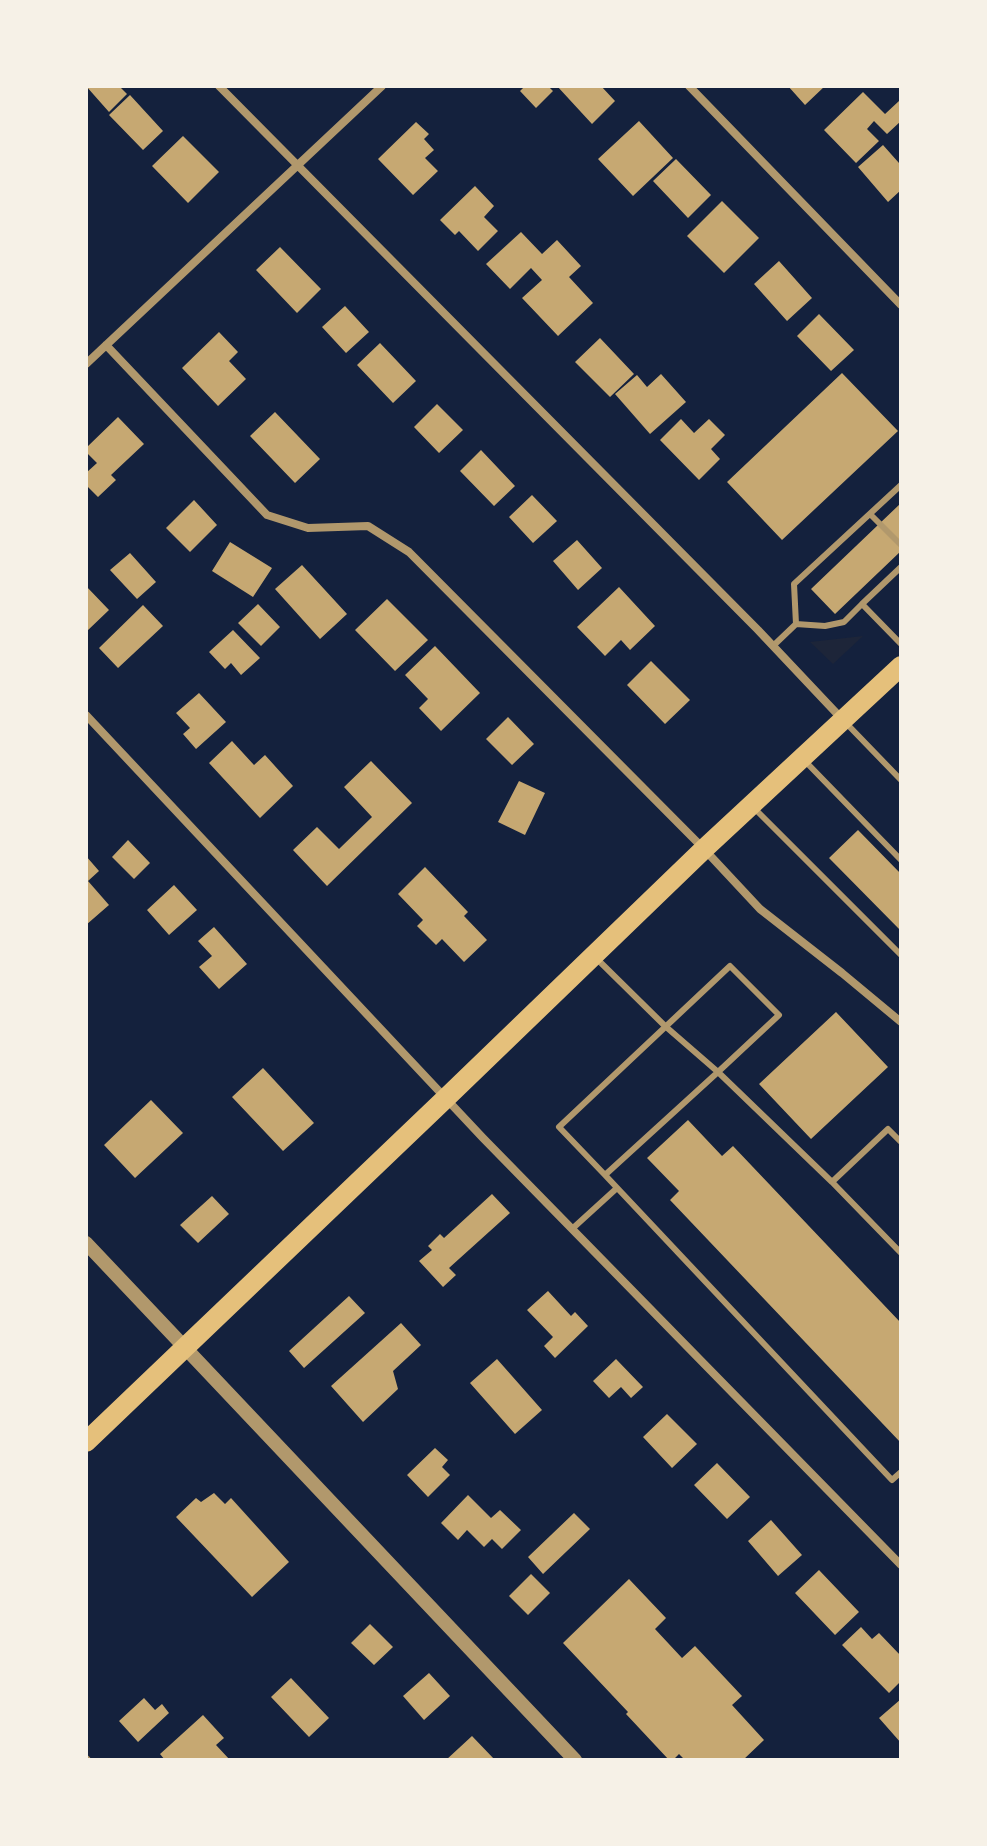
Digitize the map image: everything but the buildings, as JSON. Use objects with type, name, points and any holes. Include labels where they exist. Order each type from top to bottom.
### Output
[{"type":"main road","points":[[86,1442],[704,849],[901,666]]},
{"type":"street","points":[[219,86],[773,646],[842,720]]},
{"type":"street","points":[[86,364],[382,86]]},
{"type":"street","points":[[689,86],[901,305]]},
{"type":"street","points":[[106,345],[267,515],[308,528],[368,526],[409,552],[760,909],[900,1020]]},
{"type":"street","points":[[86,715],[446,1098],[901,1565]]},
{"type":"street","points":[[86,1243],[575,1760]]},
{"type":"lane","points":[[796,624],[794,584],[901,485]]},
{"type":"lane","points":[[870,514],[901,545]]},
{"type":"lane","points":[[773,646],[796,624],[825,626],[844,622],[901,567]]},
{"type":"lane","points":[[862,604],[901,644]]},
{"type":"lane","points":[[842,720],[901,780]]},
{"type":"lane","points":[[802,758],[901,860]]},
{"type":"lane","points":[[751,805],[901,955]]},
{"type":"lane","points":[[594,955],[832,1182],[901,1253]]},
{"type":"lane","points":[[605,1175],[779,1015],[730,966],[559,1127],[892,1480],[901,1472]]},
{"type":"lane","points":[[832,1182],[888,1129],[901,1142]]},
{"type":"lane","points":[[572,1229],[617,1188]]},
{"type":"shaded area","points":[[863,636],[833,664],[810,642]]}]
